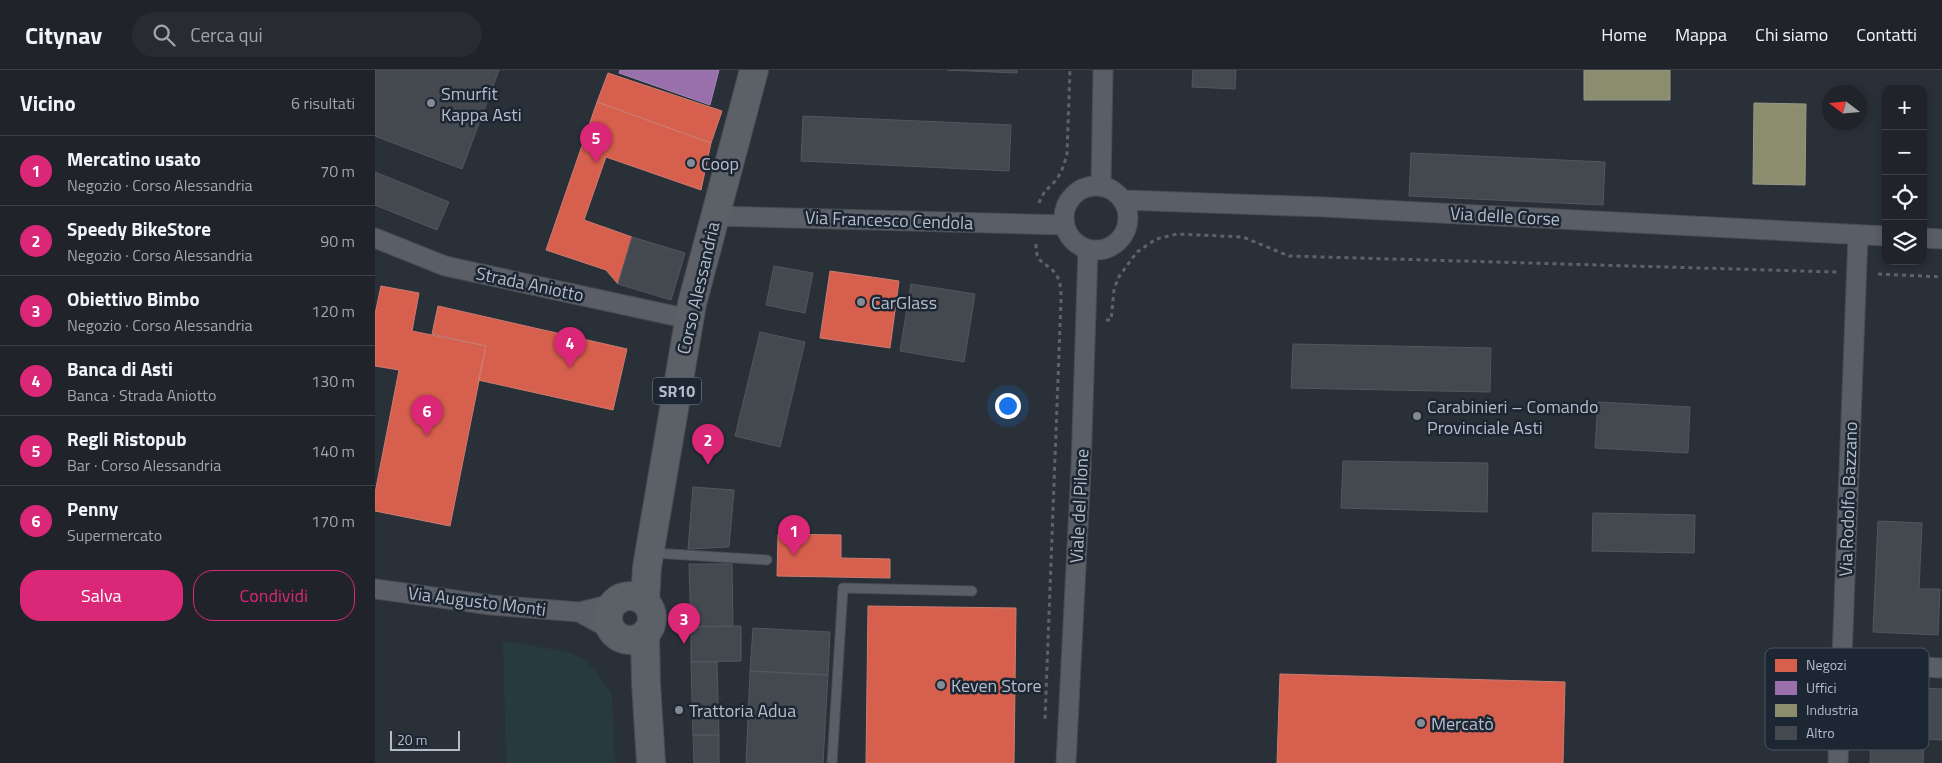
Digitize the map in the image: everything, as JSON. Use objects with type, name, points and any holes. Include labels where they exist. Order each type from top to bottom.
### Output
[{"type":"main road","name":"Corso Alessandria","points":[[626,617],[649,560],[689,319],[714,216],[754,70]]},
{"type":"main road","points":[[626,617],[646,683],[651,763]]},
{"type":"street","points":[[1101,186],[1103,70]]},
{"type":"street","points":[[1101,186],[1117,193],[1123,200],[1127,210],[1128,221],[1125,232],[1119,240],[1110,247],[1099,250],[1088,249],[1073,240],[1065,225],[1064,214],[1067,204],[1073,195],[1081,189],[1101,186]]},
{"type":"street","name":"Via delle Corse","points":[[1123,200],[1324,206],[1882,236]]},
{"type":"street","name":"Via Francesco Cendola","points":[[714,216],[1065,225]]},
{"type":"street","name":"Via Rodolfo Bazzano","points":[[1843,648],[1858,235]]},
{"type":"street","name":"Strada Aniotto","points":[[375,238],[445,266],[689,319]]},
{"type":"street","points":[[1927,238],[1942,239]]},
{"type":"street","name":"Viale del Pilone","points":[[1066,763],[1088,249]]},
{"type":"street","name":"Via Augusto Monti","points":[[375,589],[491,605],[626,617]]},
{"type":"street","points":[[1929,667],[1942,668]]},
{"type":"street","name":"Via Rodolfo Bazzano","points":[[1838,763],[1839,750]]},
{"type":"lane","points":[[649,560],[767,560]]},
{"type":"lane","points":[[832,763],[843,588],[972,591]]},
{"type":"path","points":[[1045,724],[1061,300],[1059,281],[1050,267],[1041,262],[1036,254],[1037,224],[1039,203],[1044,191],[1056,180],[1067,153],[1071,70]]},
{"type":"path","points":[[1060,319],[1111,320],[1114,290],[1118,278],[1126,265],[1137,252],[1156,239],[1177,234],[1243,237],[1289,256],[1942,277]]},
{"type":"green space","points":[[503,641],[569,652],[584,659],[596,672],[612,694],[615,763],[506,763]]},
{"type":"building: Negozi","points":[[608,73],[722,111],[711,143],[597,102]]},
{"type":"building: Negozi","points":[[597,102],[711,143],[701,190],[606,157],[584,220],[632,237],[618,284],[606,270],[546,250]]},
{"type":"building: Negozi","name":"CarGlass","points":[[830,271],[899,281],[890,348],[820,338]]},
{"type":"building: Negozi","points":[[381,286],[419,293],[412,331],[486,346],[450,526],[375,511],[375,493],[399,370],[375,366],[375,314]]},
{"type":"building: Negozi","points":[[438,306],[627,349],[613,410],[478,380],[486,346],[432,334]]},
{"type":"building: Negozi","points":[[778,534],[841,535],[841,558],[890,559],[890,578],[777,576]]},
{"type":"building: Negozi","name":"Keven Store","points":[[868,606],[1016,608],[1014,763],[866,763]]},
{"type":"building: Negozi","name":"Mercatò","points":[[1280,674],[1565,682],[1563,763],[1277,763]]},
{"type":"building: Uffici","points":[[620,70],[719,70],[710,105],[619,73]]},
{"type":"building: Industria","points":[[1584,70],[1670,70],[1670,100],[1584,100]]},
{"type":"building: Industria","points":[[1754,103],[1806,104],[1805,185],[1753,184]]},
{"type":"building: Altro","name":"Smurfit Kappa Asti","points":[[375,70],[499,70],[462,169],[375,136]]},
{"type":"building: Altro","points":[[947,70],[1017,70],[1017,73]]},
{"type":"building: Altro","points":[[1193,70],[1236,70],[1235,89],[1192,87]]},
{"type":"building: Altro","points":[[803,116],[1011,125],[1009,171],[801,161]]},
{"type":"building: Altro","points":[[1411,153],[1605,162],[1603,205],[1409,196]]},
{"type":"building: Altro","points":[[375,172],[449,202],[437,230],[375,205]]},
{"type":"building: Altro","points":[[632,237],[685,253],[671,300],[618,284]]},
{"type":"building: Altro","points":[[774,266],[813,273],[805,313],[766,305]]},
{"type":"building: Altro","points":[[911,284],[975,294],[964,362],[900,351]]},
{"type":"building: Altro","points":[[760,332],[805,342],[780,447],[735,436]]},
{"type":"building: Altro","points":[[1293,344],[1491,348],[1490,392],[1291,388]]},
{"type":"building: Altro","points":[[1598,402],[1690,407],[1688,453],[1595,448]]},
{"type":"building: Altro","points":[[1343,461],[1488,463],[1487,512],[1341,508]]},
{"type":"building: Altro","points":[[693,487],[734,490],[729,547],[688,549]]},
{"type":"building: Altro","points":[[1593,513],[1695,515],[1694,553],[1592,551]]},
{"type":"building: Altro","points":[[1878,521],[1922,523],[1919,589],[1940,589],[1938,635],[1873,632]]},
{"type":"building: Altro","points":[[689,564],[732,564],[733,626],[691,627]]},
{"type":"building: Altro","points":[[741,626],[741,661],[691,662],[691,627]]},
{"type":"building: Altro","points":[[753,628],[830,632],[828,675],[750,671]]},
{"type":"building: Altro","points":[[691,662],[717,662],[719,735],[693,735]]},
{"type":"building: Altro","points":[[750,671],[828,675],[823,763],[746,763]]},
{"type":"building: Altro","points":[[1929,688],[1942,689],[1942,740],[1929,739]]},
{"type":"building: Altro","points":[[693,735],[719,735],[719,763],[694,763]]},
{"type":"building: Altro","points":[[1871,750],[1924,750],[1923,763],[1870,763]]},
{"type":"place","name":"Smurfit Kappa Asti","points":[[431,103]]},
{"type":"place","name":"Regli Ristopub","points":[[596,163]]},
{"type":"place","name":"Coop","points":[[691,163]]},
{"type":"place","name":"CarGlass","points":[[861,302]]},
{"type":"place","name":"Banca di Asti","points":[[570,368]]},
{"type":"place","name":"Carabinieri – Comando Provinciale Asti","points":[[1417,416]]},
{"type":"place","name":"Penny","points":[[427,436]]},
{"type":"place","name":"Speedy BikeStore","points":[[708,465]]},
{"type":"place","name":"Mercatino usato","points":[[794,556]]},
{"type":"place","name":"Obiettivo Bimbo","points":[[684,644]]},
{"type":"place","name":"Keven Store","points":[[941,685]]},
{"type":"place","name":"Trattoria Adua","points":[[679,710]]},
{"type":"place","name":"Mercatò","points":[[1421,723]]}]
